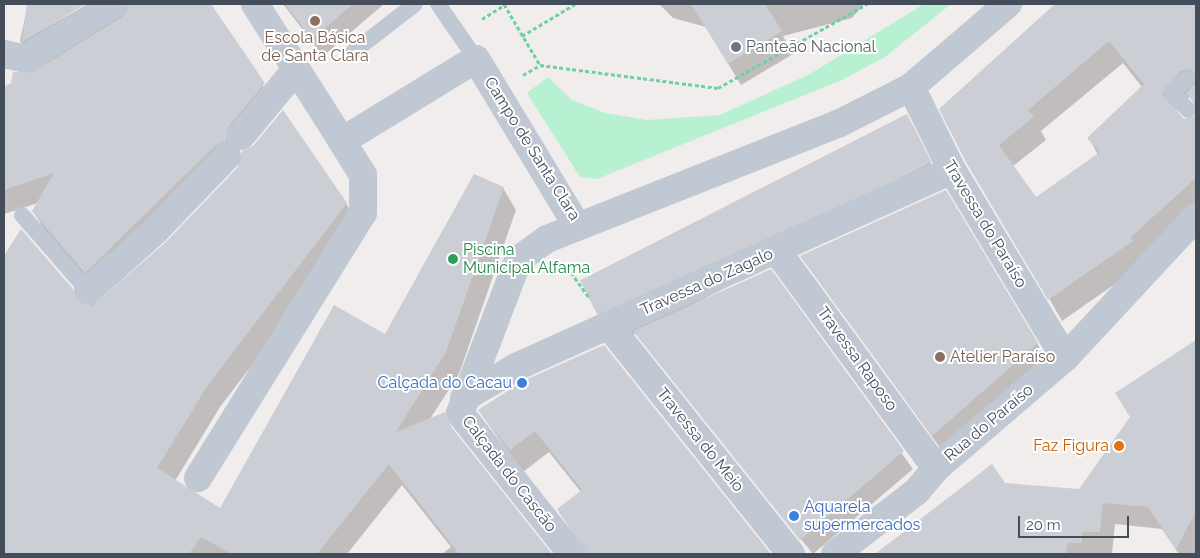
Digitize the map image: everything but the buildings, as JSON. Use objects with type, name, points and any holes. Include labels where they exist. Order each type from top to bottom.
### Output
[{"type":"street","points":[[4,54],[25,59],[114,4]]},
{"type":"street","points":[[198,478],[363,213],[363,175],[294,72],[255,4]]},
{"type":"street","name":"Campo de Santa Clara","points":[[342,141],[476,59],[577,226],[838,124],[911,87],[1008,4]]},
{"type":"street","points":[[88,291],[155,231],[234,146],[294,72]]},
{"type":"street","name":"Travessa do Paraíso","points":[[911,87],[952,170],[1065,358]]},
{"type":"street","name":"Travessa do Zagalo","points":[[464,398],[516,367],[952,170]]},
{"type":"street","name":"Rua do Paraíso","points":[[835,554],[917,491],[936,468],[1065,358],[1196,217]]},
{"type":"street","name":"Calçada do Cascão","points":[[572,554],[460,413],[510,271],[530,248],[577,226]]},
{"type":"street","name":"Travessa Raposo","points":[[777,250],[936,468]]},
{"type":"street","name":"Travessa do Meio","points":[[609,326],[791,554]]},
{"type":"lane","points":[[353,52],[415,4]]},
{"type":"lane","points":[[438,4],[476,59]]},
{"type":"lane","points":[[1187,79],[1172,92],[1188,110]]},
{"type":"lane","points":[[22,215],[88,291]]},
{"type":"path","points":[[479,20],[504,4],[540,65]]},
{"type":"path","points":[[522,36],[575,4]]},
{"type":"path","points":[[514,80],[540,65],[718,88],[867,4]]},
{"type":"path","points":[[546,239],[609,326]]},
{"type":"green space","points":[[924,4],[951,4],[885,57],[842,80],[597,179],[580,177],[527,93],[548,77],[572,100],[605,113],[647,120],[720,115],[810,74]]},
{"type":"place","name":"Escola Básica de Santa Clara","points":[[315,21]]},
{"type":"place","name":"Panteão Nacional","points":[[736,47]]},
{"type":"place","name":"Piscina Municipal Alfama","points":[[453,259]]},
{"type":"place","name":"Atelier Paraíso","points":[[940,357]]},
{"type":"place","name":"Calçada do Cacau","points":[[522,383]]},
{"type":"place","name":"Faz Figura","points":[[1119,446]]},
{"type":"place","name":"Aquarela supermercados","points":[[794,516]]}]
